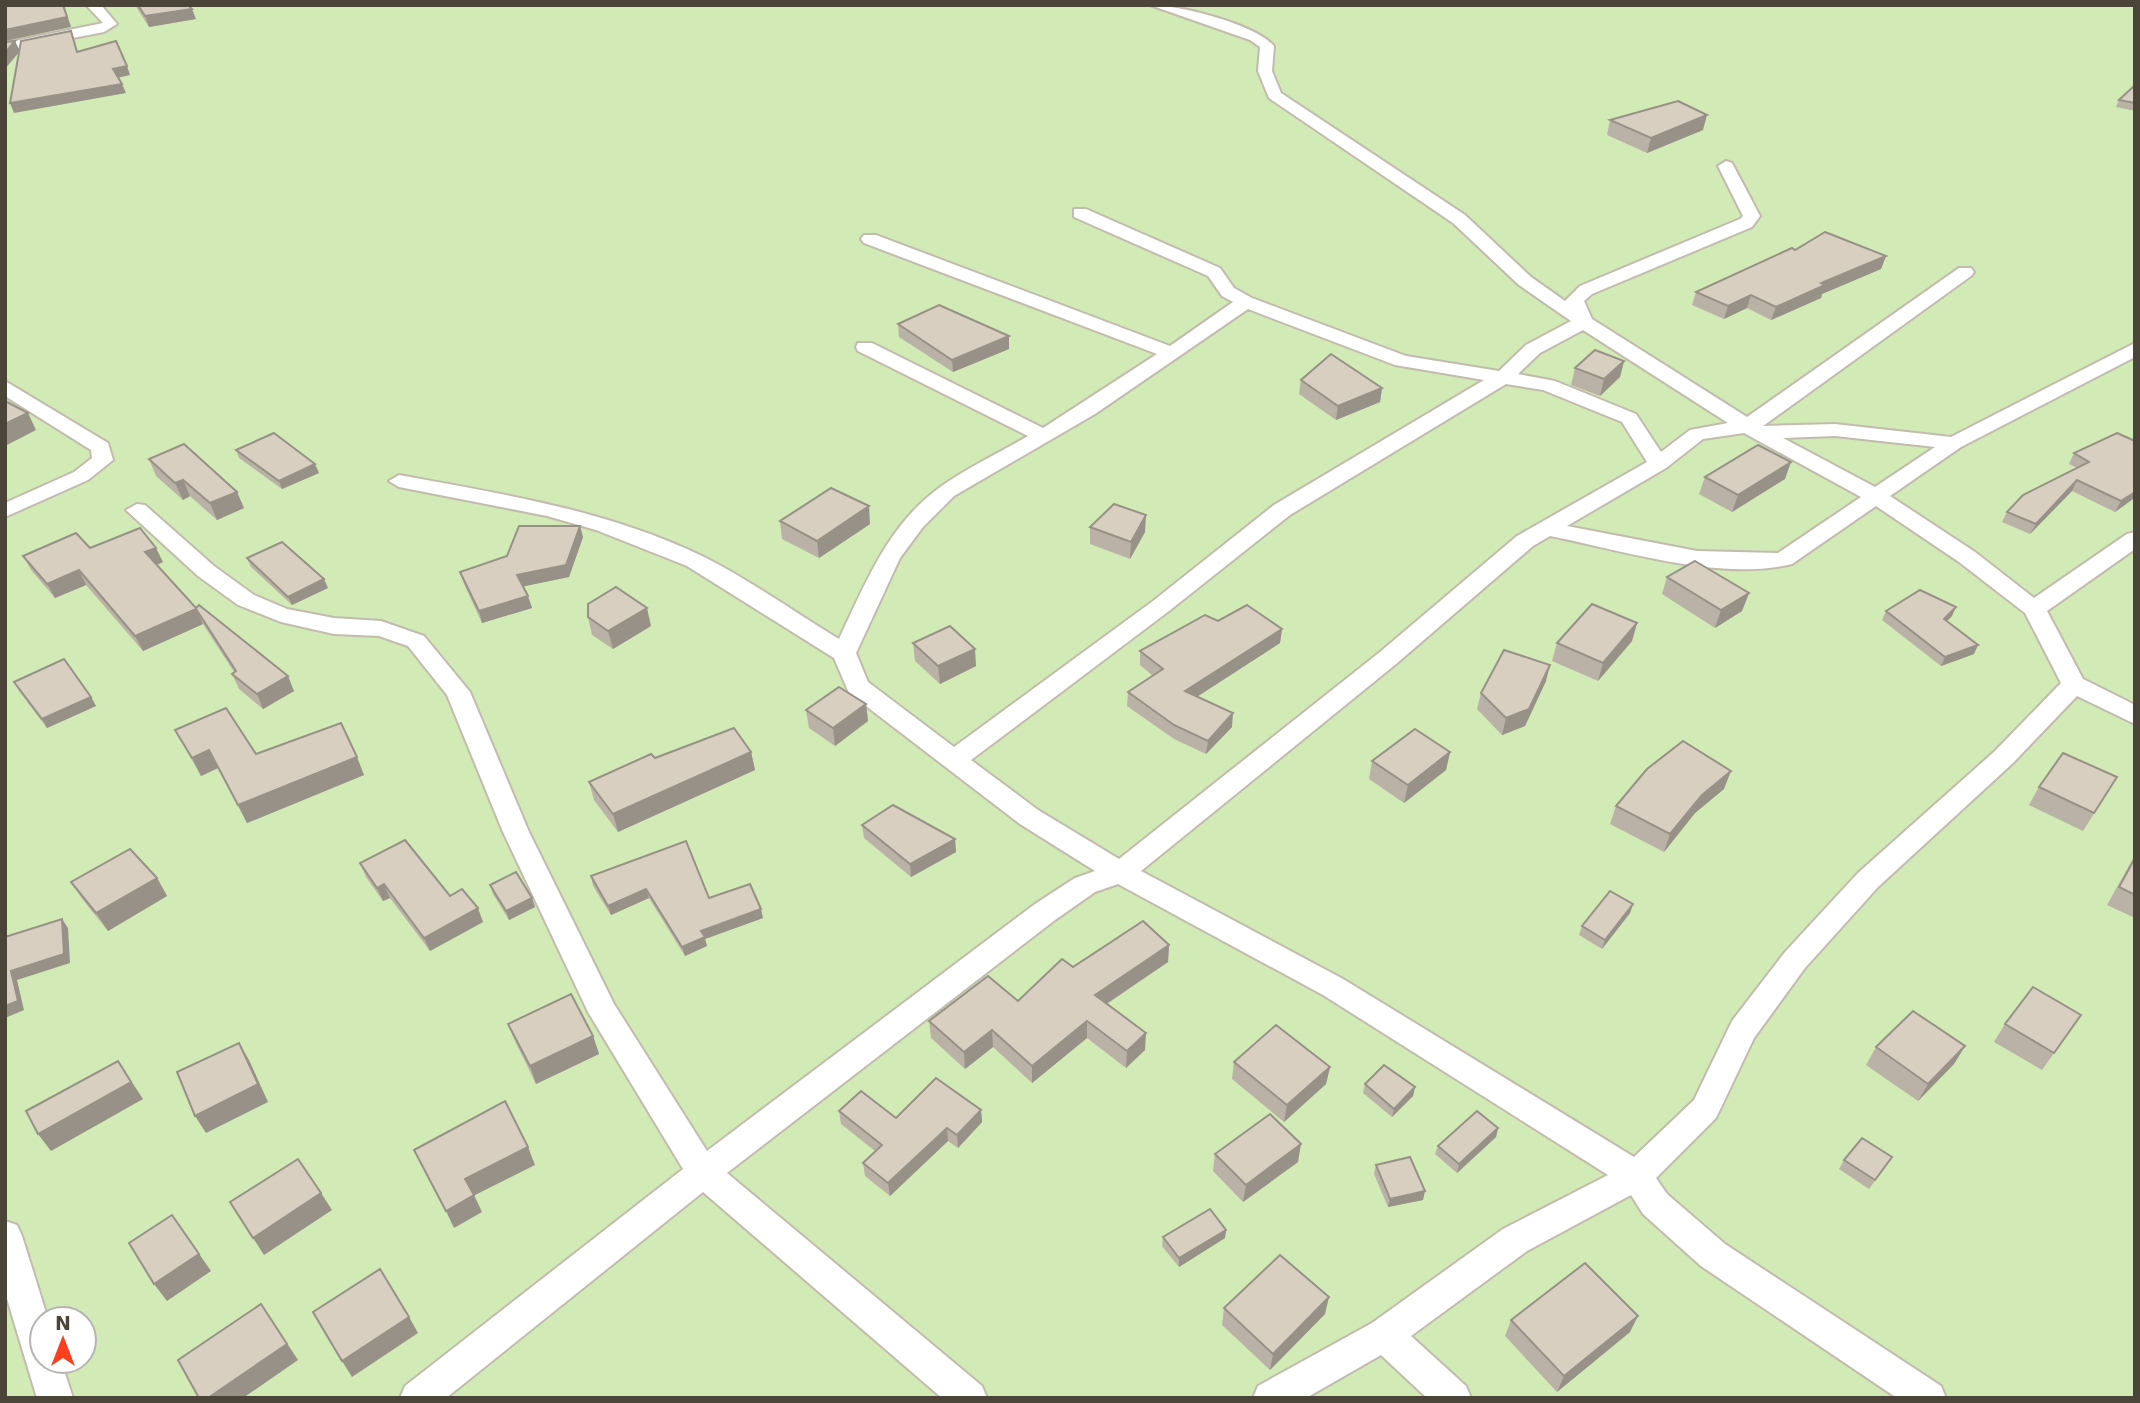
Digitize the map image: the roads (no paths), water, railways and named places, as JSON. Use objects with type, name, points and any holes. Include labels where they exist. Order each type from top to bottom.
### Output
[{"type":"street","points":[[5,47],[104,28],[110,24],[93,5]]},
{"type":"street","points":[[1157,5],[1238,31],[1267,46],[1265,71],[1274,95],[1459,219],[1525,281],[1584,322],[1755,429],[1875,496],[1967,557],[2034,608],[2074,684],[2135,716]]},
{"type":"street","points":[[1584,322],[1574,300],[1586,290],[1746,223],[1752,216],[1726,166]]},
{"type":"street","points":[[1080,213],[1214,272],[1228,292],[1246,302],[1402,361],[1548,385],[1629,418],[1659,464]]},
{"type":"street","points":[[870,239],[1169,352]]},
{"type":"street","points":[[1755,429],[1965,272]]},
{"type":"street","points":[[844,653],[890,557],[915,522],[969,477],[1088,410],[1169,352],[1246,302]]},
{"type":"street","points":[[952,761],[1161,606],[1282,510],[1361,460],[1504,377],[1533,349],[1584,322]]},
{"type":"street","points":[[865,347],[1042,435]]},
{"type":"street","points":[[1544,528],[1723,560],[1758,563],[1784,559],[1954,443],[2135,349]]},
{"type":"street","points":[[5,387],[101,447],[103,460],[81,476],[5,511]]},
{"type":"street","points":[[418,1398],[703,1173],[1045,912],[1085,885],[1120,873],[1388,658],[1525,541],[1544,528],[1659,464],[1698,434],[1755,429],[1835,430],[1954,443]]},
{"type":"street","points":[[399,481],[549,510],[604,525],[695,561],[844,653],[858,687],[1029,817],[1120,873],[1333,987],[1637,1176],[1655,1204],[1713,1255],[1928,1398]]},
{"type":"street","points":[[137,510],[206,571],[246,600],[281,615],[334,626],[381,629],[416,641],[458,692],[516,832],[603,1012],[703,1173],[969,1398]]},
{"type":"street","points":[[2034,608],[2135,539]]},
{"type":"street","points":[[1271,1398],[1384,1335],[1515,1240],[1637,1176],[1705,1110],[1743,1030],[1795,960],[1868,880],[2004,757],[2074,684]]},
{"type":"street","points":[[5,1237],[28,1311]]},
{"type":"street","points":[[1384,1335],[1454,1398]]},
{"type":"street","points":[[48,1375],[55,1398]]}]
